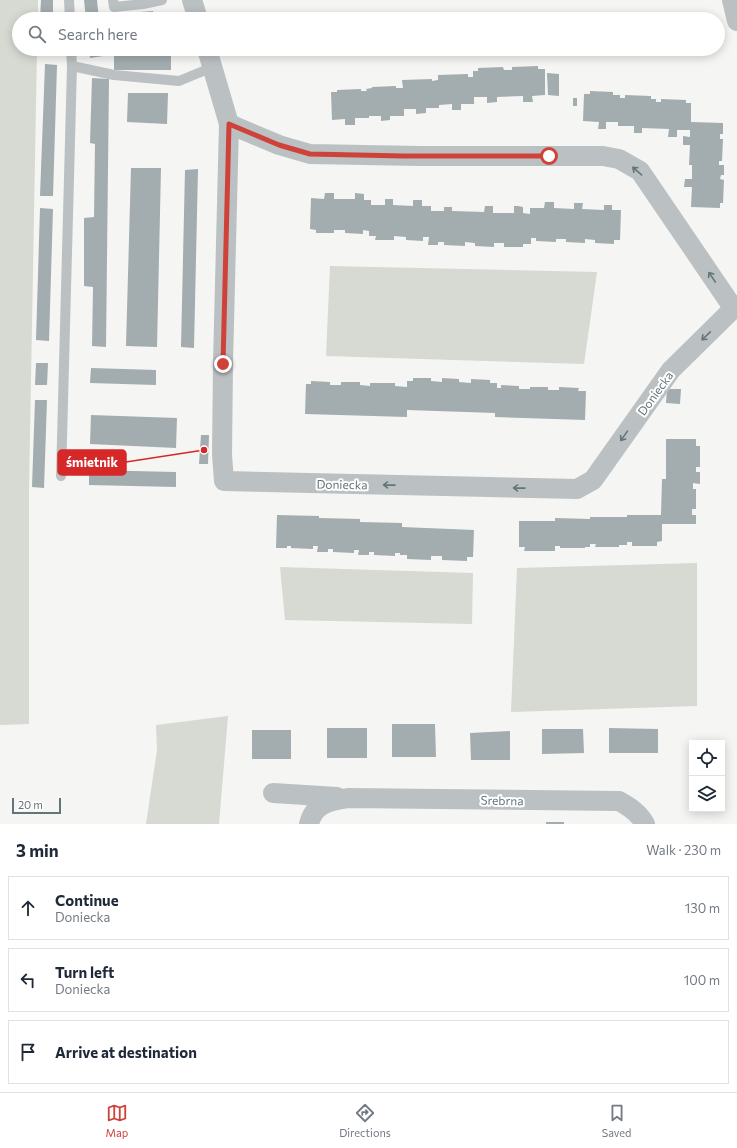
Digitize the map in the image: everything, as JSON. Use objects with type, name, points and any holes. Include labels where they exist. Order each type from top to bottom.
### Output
[{"type":"street","points":[[192,0],[196,12]]},
{"type":"street","points":[[732,0],[737,20]]},
{"type":"street","name":"Doniecka","points":[[210,58],[229,124],[223,364],[222,455],[224,481],[577,489],[593,480],[671,370],[736,307],[640,171],[620,159],[603,156],[409,156],[310,154],[279,145],[229,124]]},
{"type":"street","name":"Srebrna","points":[[274,793],[349,798],[619,801],[637,813],[645,824]]},
{"type":"street","name":"Srebrna","points":[[309,824],[317,808],[323,804],[349,798]]},
{"type":"lane","points":[[69,0],[70,12]]},
{"type":"lane","points":[[113,0],[114,7],[143,4],[162,0]]},
{"type":"lane","points":[[61,476],[71,56]]},
{"type":"lane","points":[[72,66],[114,75],[179,81],[210,58]]},
{"type":"shaded area","points":[[0,0],[38,0],[38,12],[12,12],[12,56],[37,56],[29,490],[29,724],[0,725]]},
{"type":"shaded area","points":[[330,266],[597,272],[584,364],[326,356]]},
{"type":"shaded area","points":[[697,563],[697,706],[511,712],[517,568]]},
{"type":"shaded area","points":[[280,567],[473,573],[472,624],[285,620]]},
{"type":"shaded area","points":[[228,716],[219,824],[146,824],[157,750],[156,725]]},
{"type":"building","points":[[41,0],[53,0],[53,12],[40,12]]},
{"type":"building","points":[[84,0],[97,0],[98,12],[85,12]]},
{"type":"building","points":[[90,56],[103,56],[90,58]]},
{"type":"building","points":[[114,56],[171,56],[171,70],[114,70]]},
{"type":"building","points":[[45,64],[57,65],[53,196],[40,196]]},
{"type":"building","points":[[538,66],[538,69],[545,69],[545,95],[532,96],[533,102],[523,102],[523,96],[497,97],[497,102],[487,103],[487,97],[474,97],[474,104],[461,104],[461,110],[452,110],[452,104],[439,105],[439,108],[426,108],[426,113],[416,114],[416,109],[404,109],[404,116],[390,116],[390,120],[381,121],[381,116],[355,118],[355,125],[345,125],[345,119],[332,120],[331,92],[337,92],[337,90],[361,89],[361,91],[367,91],[366,89],[372,87],[396,86],[396,88],[403,88],[402,80],[432,79],[432,81],[438,80],[438,75],[468,74],[468,77],[473,77],[473,71],[478,71],[478,68],[503,67],[504,70],[512,70],[512,67]]},
{"type":"building","points":[[547,73],[559,74],[559,96],[548,95]]},
{"type":"building","points":[[92,78],[109,79],[106,347],[92,346],[93,287],[84,286],[84,218],[94,217],[95,144],[90,143]]},
{"type":"building","points":[[590,91],[613,92],[613,95],[620,95],[620,98],[625,98],[625,95],[651,96],[651,99],[656,99],[656,102],[661,102],[661,99],[686,100],[686,103],[691,103],[691,122],[723,123],[723,134],[720,134],[720,139],[723,139],[722,161],[719,161],[719,165],[724,165],[724,175],[721,175],[720,179],[724,180],[723,203],[720,203],[720,208],[691,207],[692,187],[684,187],[685,179],[692,179],[692,165],[689,165],[690,145],[683,145],[683,136],[690,137],[690,130],[677,130],[677,137],[668,137],[669,129],[642,128],[642,133],[634,133],[634,126],[618,126],[618,122],[606,122],[606,129],[598,129],[599,122],[583,121],[584,94],[590,94]]},
{"type":"building","points":[[128,93],[168,93],[167,124],[127,122]]},
{"type":"building","points":[[573,98],[577,98],[577,106],[573,106]]},
{"type":"building","points":[[131,168],[161,168],[157,347],[126,346]]},
{"type":"building","points":[[198,169],[194,348],[181,347],[185,170]]},
{"type":"building","points":[[325,193],[334,193],[334,199],[355,199],[355,193],[364,194],[364,200],[371,200],[371,205],[385,205],[385,199],[393,199],[393,205],[413,206],[413,200],[422,200],[422,206],[431,206],[431,211],[444,211],[444,207],[452,207],[452,211],[484,212],[485,206],[493,206],[493,213],[514,213],[514,206],[518,206],[523,207],[523,213],[530,214],[530,208],[544,208],[545,202],[554,202],[554,208],[574,209],[574,203],[583,203],[582,209],[604,210],[604,205],[612,205],[612,210],[621,210],[620,240],[614,240],[614,244],[595,243],[595,240],[585,239],[585,243],[566,242],[566,239],[556,239],[556,242],[536,241],[536,238],[531,238],[531,244],[523,244],[523,247],[504,247],[504,243],[494,243],[494,247],[475,246],[475,243],[465,242],[465,246],[444,245],[444,242],[438,242],[438,245],[428,245],[429,237],[423,237],[423,241],[406,240],[406,237],[394,236],[394,240],[375,240],[376,236],[369,236],[369,231],[363,230],[363,234],[345,233],[345,230],[334,230],[334,233],[316,233],[316,230],[310,229],[311,198],[324,199]]},
{"type":"building","points":[[40,208],[53,209],[49,341],[36,340]]},
{"type":"building","points":[[36,363],[48,363],[47,385],[35,385]]},
{"type":"building","points":[[91,368],[156,370],[156,385],[90,383]]},
{"type":"building","points":[[413,378],[431,378],[431,381],[442,382],[442,378],[459,379],[459,382],[471,383],[471,379],[490,380],[490,383],[497,383],[497,388],[501,388],[501,385],[519,386],[519,389],[530,389],[530,387],[548,387],[548,390],[559,390],[559,387],[579,388],[578,391],[586,391],[585,420],[495,417],[495,413],[407,410],[407,417],[305,414],[306,384],[311,384],[311,381],[330,382],[330,385],[341,385],[341,382],[360,382],[360,385],[370,386],[370,383],[395,383],[395,386],[407,387],[407,381],[413,381]]},
{"type":"building","points":[[667,389],[681,389],[680,404],[666,403]]},
{"type":"building","points":[[35,400],[47,400],[44,488],[32,487]]},
{"type":"building","points":[[91,415],[177,418],[176,448],[90,444]]},
{"type":"building","points":[[201,435],[209,435],[208,464],[199,464]]},
{"type":"building","points":[[666,439],[696,439],[696,446],[700,446],[700,467],[696,467],[696,472],[700,472],[700,484],[693,483],[693,489],[696,489],[696,509],[692,509],[692,515],[696,515],[696,524],[662,524],[662,541],[657,542],[657,546],[632,546],[632,542],[627,542],[627,545],[619,545],[619,547],[595,547],[596,544],[590,544],[590,547],[585,548],[560,548],[560,546],[555,546],[555,551],[524,551],[525,547],[519,547],[519,521],[555,521],[555,518],[590,519],[590,517],[661,515],[662,479],[666,479]]},
{"type":"building","points":[[89,470],[176,472],[176,487],[89,485]]},
{"type":"building","points":[[277,515],[360,519],[360,522],[402,523],[402,527],[474,530],[473,557],[467,557],[467,561],[442,560],[442,556],[431,556],[431,560],[407,559],[407,555],[400,555],[400,553],[395,553],[395,556],[374,555],[374,552],[369,552],[369,555],[358,555],[359,550],[354,550],[354,553],[333,552],[333,549],[328,549],[328,552],[317,552],[318,546],[313,546],[313,549],[291,548],[291,546],[287,546],[287,548],[276,548]]},
{"type":"building","points":[[392,724],[435,724],[436,757],[392,757]]},
{"type":"building","points":[[327,728],[367,728],[367,758],[327,758]]},
{"type":"building","points":[[609,728],[658,729],[658,753],[609,753]]},
{"type":"building","points":[[542,729],[583,729],[584,753],[542,754]]},
{"type":"building","points":[[252,730],[291,730],[291,759],[252,759]]},
{"type":"building","points":[[510,731],[510,760],[471,760],[470,733]]},
{"type":"building","points":[[546,822],[564,822],[564,824],[546,824]]},
{"type":"place","name":"śmietnik","points":[[204,450]]},
{"type":"route","points":[[223,364],[229,124],[279,145],[310,154],[403,156],[549,156]]}]
